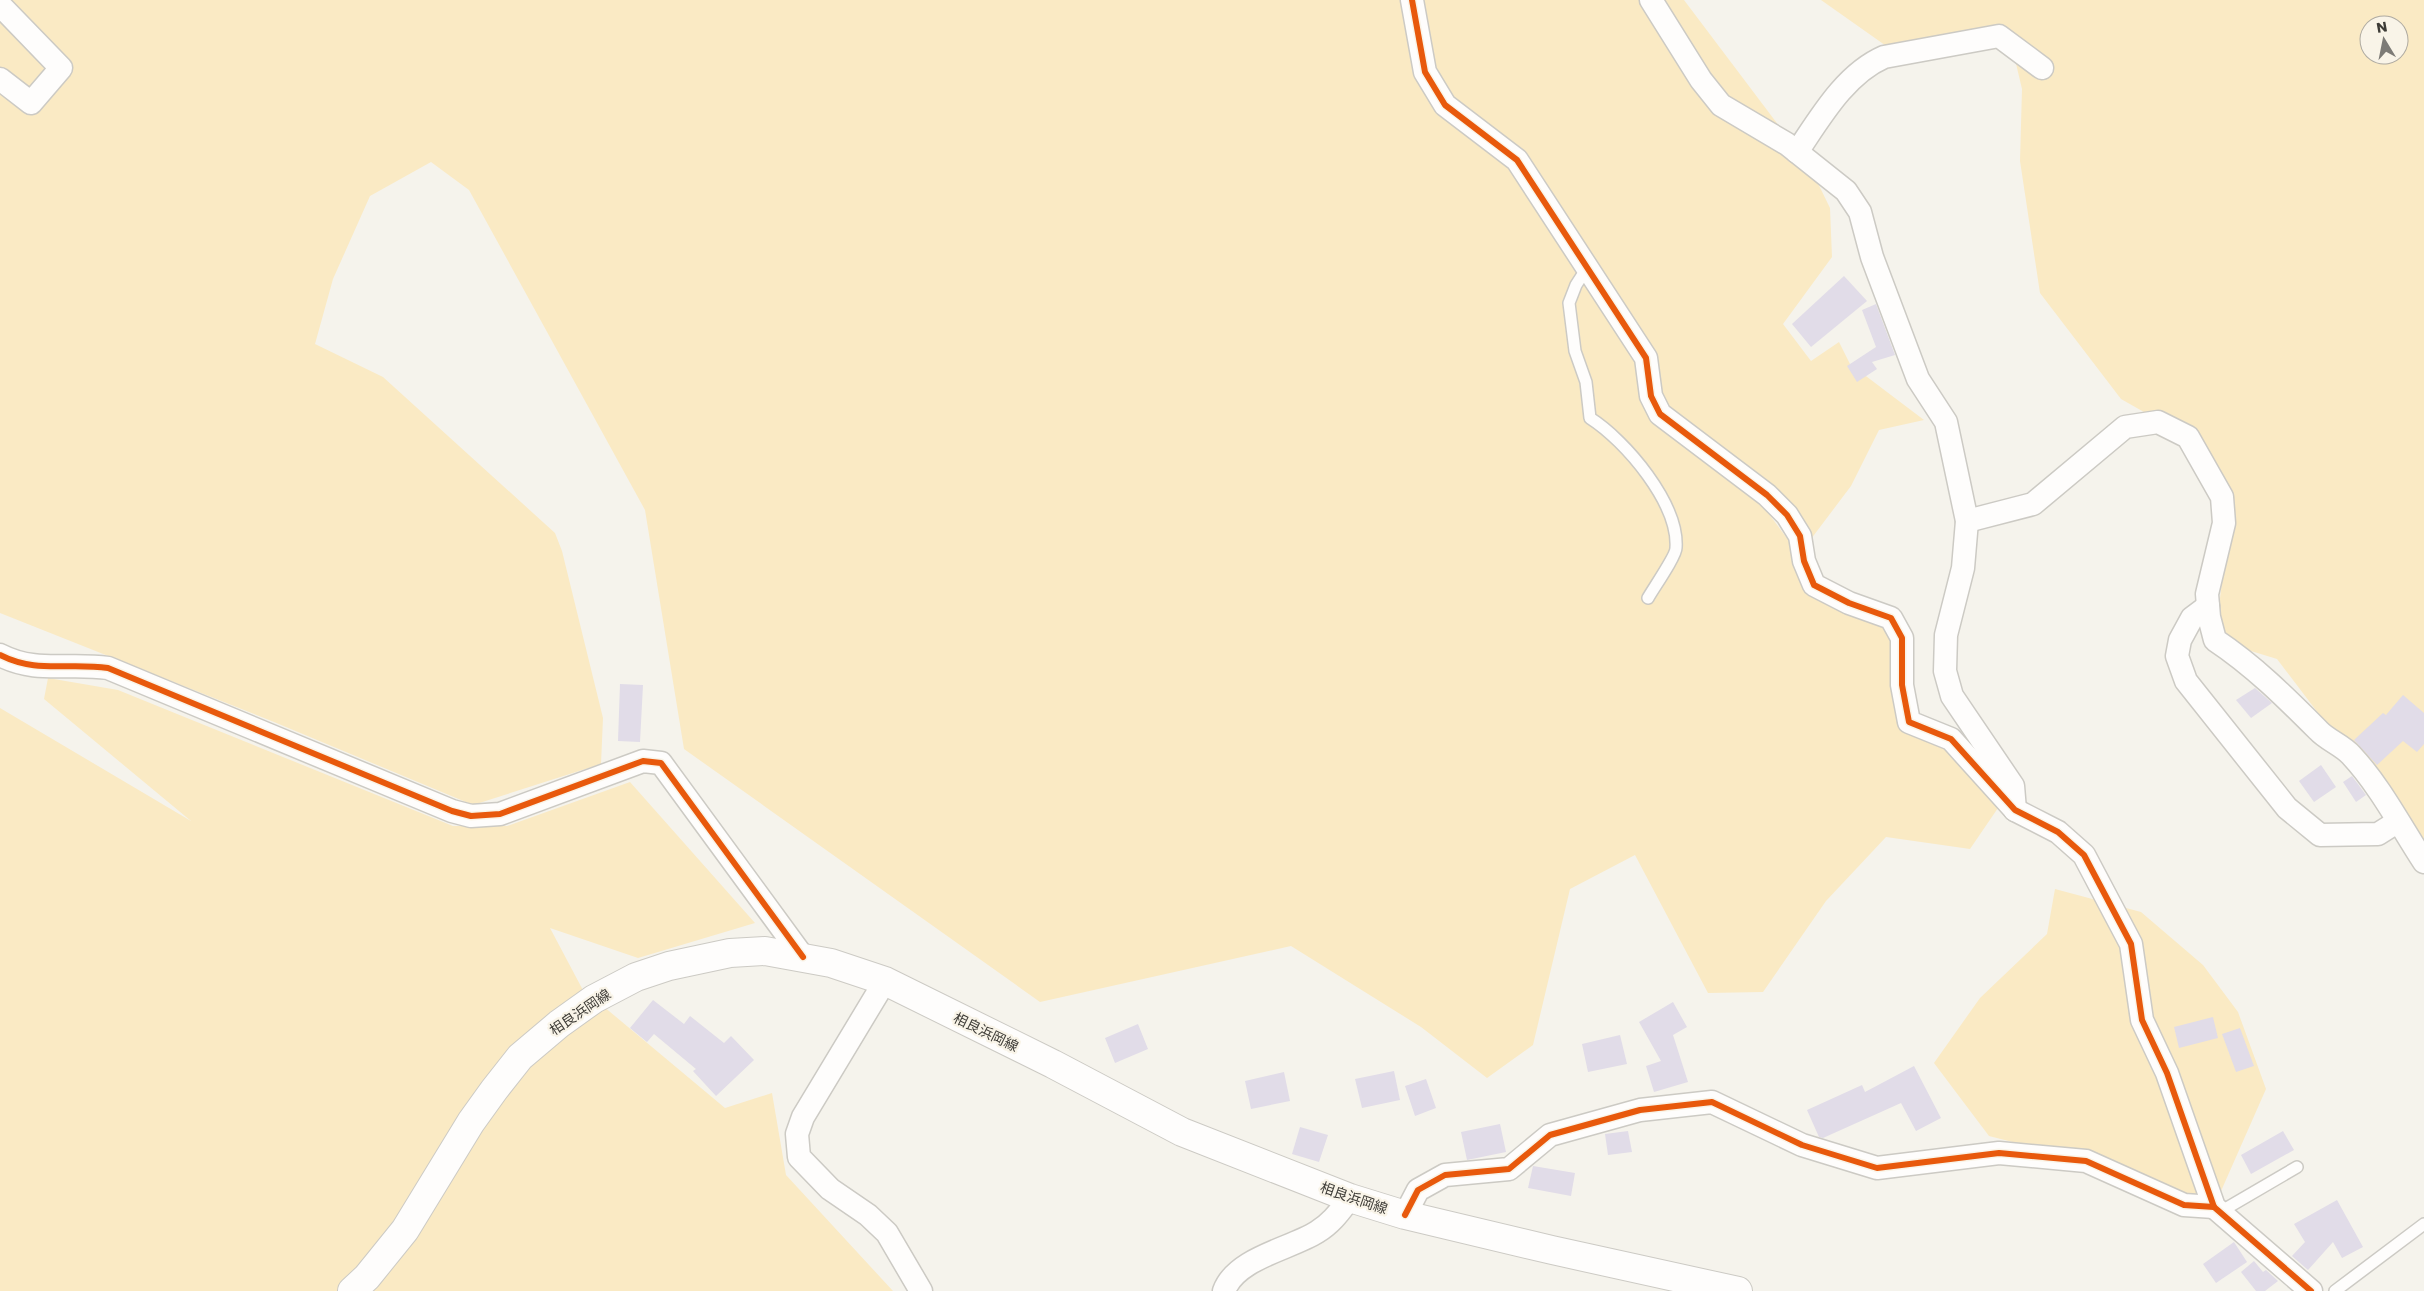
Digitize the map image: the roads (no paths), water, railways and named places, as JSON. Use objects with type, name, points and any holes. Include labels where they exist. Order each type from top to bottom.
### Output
[{"type":"main road","name":"相良浜岡線","points":[[352,1291],[367,1277],[405,1230],[471,1122],[494,1090],[520,1057],[559,1024],[594,999],[636,978],[669,966],[730,953],[765,951],[831,963],[885,982],[1053,1064],[1182,1132],[1350,1198],[1405,1215],[1738,1291]]},
{"type":"street","points":[[1412,0],[1425,72],[1444,105],[1517,160],[1646,358],[1651,396],[1660,414],[1767,495],[1787,515],[1800,536],[1804,561],[1814,585],[1850,604],[1891,618],[1902,638],[1902,686],[1909,722],[1951,739],[2015,810],[2058,832],[2084,855],[2131,944],[2142,1020],[2167,1074],[2217,1209],[2311,1291]]},
{"type":"street","points":[[1651,0],[1702,80],[1721,105],[1797,152],[1846,191],[1860,212],[1872,257],[1918,378],[1946,422],[1967,521],[1963,568],[1946,635],[1945,671],[1952,696],[2013,786],[2015,810]]},
{"type":"street","points":[[0,5],[61,68],[31,103],[0,79]]},
{"type":"street","points":[[1797,152],[1827,107],[1867,64],[1884,57],[1999,36],[2042,68]]},
{"type":"street","points":[[1967,521],[2033,504],[2125,427],[2158,422],[2188,437],[2222,497],[2224,523],[2207,594],[2215,640],[2256,669],[2296,706],[2319,732],[2350,754],[2368,776],[2424,862]]},
{"type":"street","points":[[2208,606],[2192,618],[2180,640],[2177,656],[2186,681],[2287,808],[2320,835],[2378,834],[2397,822]]},
{"type":"street","points":[[0,655],[35,667],[85,664],[108,668],[452,811],[472,816],[500,814],[643,761],[661,763],[804,958]]},
{"type":"street","points":[[885,982],[803,1117],[797,1134],[799,1157],[830,1189],[868,1215],[886,1233],[921,1291]]},
{"type":"street","points":[[1405,1215],[1418,1190],[1425,1186],[1445,1175],[1509,1169],[1550,1135],[1640,1110],[1712,1102],[1802,1145],[1878,1168],[1999,1153],[2086,1161],[2184,1205],[2217,1209]]},
{"type":"street","points":[[1224,1291],[1226,1284],[1250,1263],[1317,1232],[1334,1219],[1350,1198]]},
{"type":"lane","points":[[1587,268],[1576,285],[1569,303],[1575,351],[1586,382],[1590,418],[1605,428],[1633,455],[1673,521],[1676,550],[1648,598]]},
{"type":"lane","points":[[2217,1209],[2297,1167]]},
{"type":"lane","points":[[2335,1291],[2424,1224]]}]
